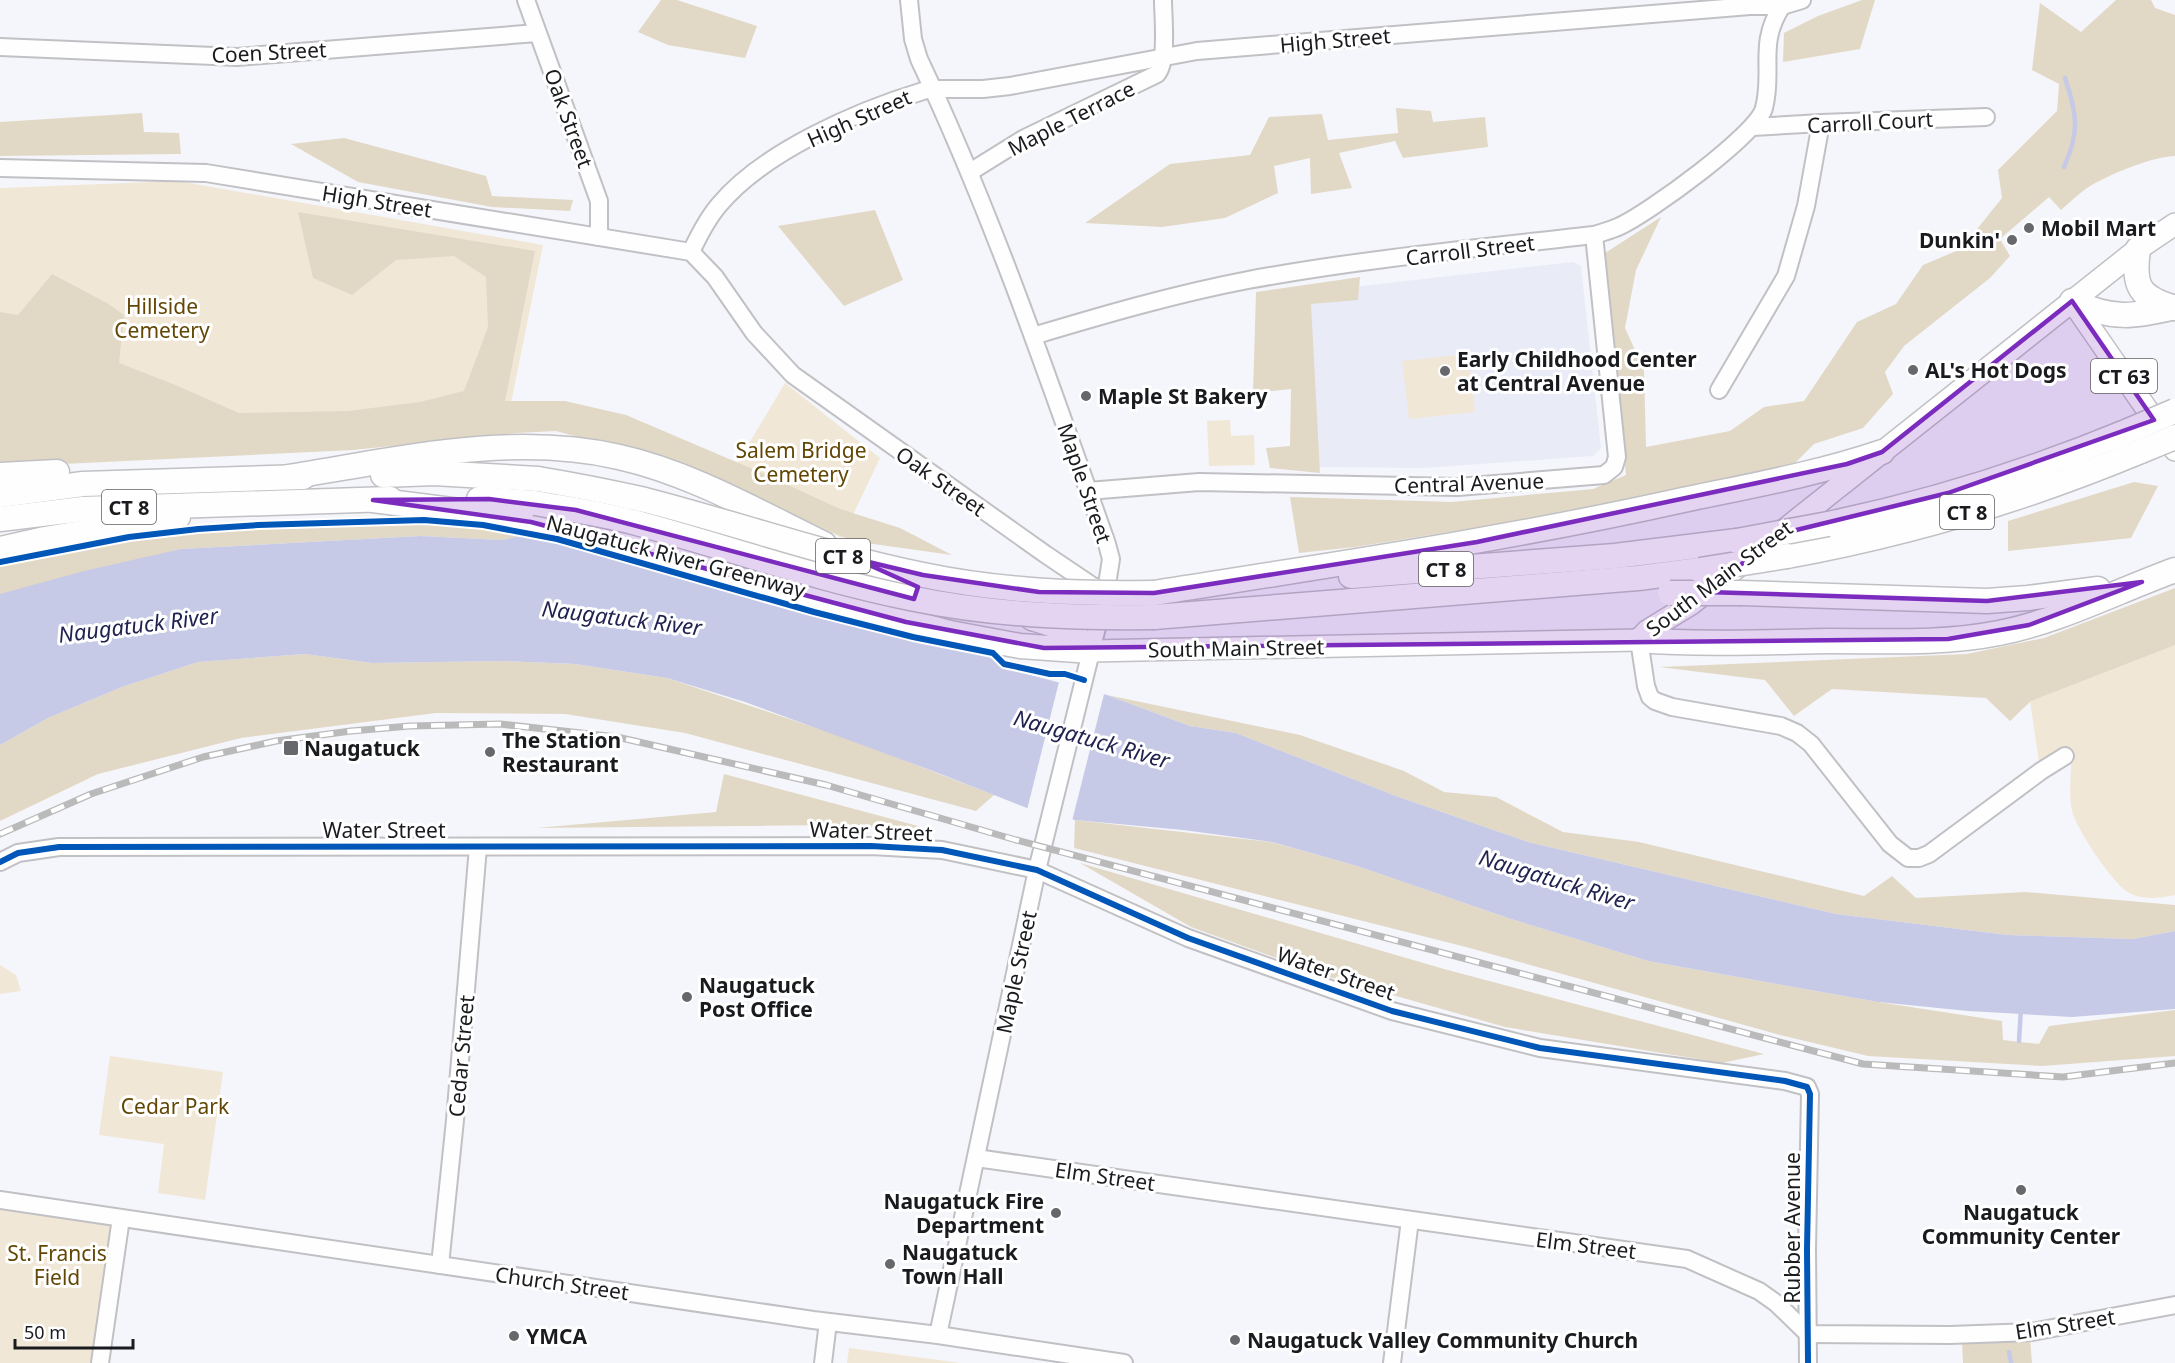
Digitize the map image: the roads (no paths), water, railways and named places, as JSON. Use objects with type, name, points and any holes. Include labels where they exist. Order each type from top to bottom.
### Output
[{"type":"highway","points":[[2138,249],[2136,268],[2138,283],[2146,296],[2158,303],[2175,307]]},
{"type":"highway","points":[[2072,301],[2091,310],[2122,316],[2143,315],[2175,307]]},
{"type":"highway","name":"CT 8","points":[[0,495],[83,484],[288,477],[434,473],[538,479],[645,501],[869,563],[923,575],[1039,592],[1154,593],[1615,556],[1737,541],[1828,524],[1989,481],[2054,459],[2175,411]]},
{"type":"highway","name":"CT 8","points":[[0,519],[83,509],[433,498],[489,499],[533,513],[632,522],[854,585],[911,598],[1027,615],[1085,618],[1154,617],[1638,578],[1787,556],[1864,540],[1975,510],[2061,482],[2175,437]]},
{"type":"highway","points":[[288,477],[419,456],[498,448],[562,448],[620,457],[680,476],[897,578],[937,592],[1065,628],[1091,651]]},
{"type":"highway","points":[[1154,593],[1488,540],[1626,513],[1847,464],[1882,452]]},
{"type":"highway","points":[[0,475],[97,473],[200,480]]},
{"type":"highway","points":[[0,549],[45,539],[259,503]]},
{"type":"highway","points":[[533,513],[593,537],[906,622],[996,642],[1091,651]]},
{"type":"highway","points":[[1639,640],[1693,642],[1918,640],[1975,637],[2000,633],[2038,622],[2175,570]]},
{"type":"highway","points":[[1467,592],[1578,595],[1741,593],[1987,601],[2066,594],[2142,582]]},
{"type":"main road","name":"South Main Street","points":[[1091,651],[1639,640],[1647,631],[1691,604],[2138,249],[2175,224]]},
{"type":"main road","name":"CT 63","points":[[2072,301],[2175,450]]},
{"type":"street","name":"Oak Street","points":[[526,0],[599,201],[599,237]]},
{"type":"street","name":"Maple Street","points":[[909,0],[913,39],[919,59],[970,172],[1010,272],[1111,559],[1106,591],[1037,870],[938,1335]]},
{"type":"street","points":[[1163,0],[1163,57]]},
{"type":"street","name":"High Street","points":[[0,168],[206,173],[691,252],[707,220],[720,204],[734,189],[766,164],[805,141],[856,116],[899,98],[933,89],[983,89],[1010,86],[1197,51],[1750,6],[1782,6],[1802,0]]},
{"type":"street","name":"Carroll Street","points":[[1033,336],[1107,314],[1246,280],[1325,267],[1594,235],[1621,226],[1666,199],[1753,127],[1764,111],[1767,94],[1767,41],[1773,19],[1782,6]]},
{"type":"street","name":"Coen Street","points":[[0,47],[237,57],[537,33]]},
{"type":"street","name":"Maple Terrace","points":[[970,172],[1023,140],[1157,74],[1163,57]]},
{"type":"street","name":"Carroll Court","points":[[1753,127],[1986,117]]},
{"type":"street","points":[[1719,390],[1786,276],[1806,206],[1821,123]]},
{"type":"street","name":"Central Avenue","points":[[1088,491],[1199,483],[1458,487],[1605,475],[1614,467],[1617,457],[1594,235]]},
{"type":"street","name":"Oak Street","points":[[691,252],[715,277],[754,333],[793,375],[1045,554],[1091,585],[1106,591]]},
{"type":"street","points":[[1639,640],[1646,686],[1650,697],[1672,707],[1762,722],[1797,733],[1811,744],[1890,844],[1908,858],[1919,858],[1929,854],[2064,756]]},
{"type":"street","name":"Water Street","points":[[0,862],[18,853],[59,847],[905,846],[942,850],[1037,870],[1188,938],[1392,1011],[1540,1048],[1785,1081],[1807,1087],[1810,1094]]},
{"type":"street","name":"Cedar Street","points":[[440,1265],[455,1120],[478,847]]},
{"type":"street","name":"Rubber Avenue","points":[[1808,1363],[1807,1249],[1810,1094]]},
{"type":"street","name":"Elm Street","points":[[976,1158],[1687,1259],[1759,1292],[1776,1304],[1808,1334],[1950,1335],[2032,1332],[2175,1305]]},
{"type":"street","name":"Church Street","points":[[0,1200],[828,1322],[938,1335],[1124,1363]]},
{"type":"street","points":[[100,1363],[121,1218]]},
{"type":"street","points":[[1392,1363],[1410,1220]]},
{"type":"street","points":[[823,1363],[828,1322]]},
{"type":"water","name":"Naugatuck River","points":[[532,533],[965,638],[989,653],[1004,668],[1107,695],[1190,726],[1236,733],[1396,796],[1528,842],[1836,914],[2008,935],[2133,939],[2175,931],[2175,1009],[2072,1017],[1968,1011],[1878,1002],[1648,961],[1508,918],[1357,866],[1272,842],[1183,830],[1075,820],[1027,808],[745,702],[667,678],[575,664],[505,661],[372,663],[305,654],[198,662],[122,687],[48,718],[0,745],[0,594],[84,571],[181,549],[420,536],[503,540]]},
{"type":"waterway","points":[[2064,167],[2075,133],[2074,113],[2065,78]]},
{"type":"waterway","points":[[2019,1041],[2021,1008]]},
{"type":"waterway","points":[[2009,1352],[2011,1363]]},
{"type":"railway","points":[[0,834],[91,794],[203,757],[276,741],[351,731],[410,726],[500,724],[617,737],[826,785],[1016,840],[1863,1064],[2063,1077],[2175,1063]]},
{"type":"place","name":"Mobil Mart","points":[[2029,228]]},
{"type":"place","name":"Dunkin'","points":[[2012,240]]},
{"type":"place","name":"AL's Hot Dogs","points":[[1913,370]]},
{"type":"place","name":"Early Childhood Center at Central Avenue","points":[[1445,371]]},
{"type":"place","name":"Maple St Bakery","points":[[1086,396]]},
{"type":"place","name":"Naugatuck","points":[[291,748]]},
{"type":"place","name":"The Station Restaurant","points":[[490,752]]},
{"type":"place","name":"Naugatuck Post Office","points":[[687,997]]},
{"type":"place","name":"Naugatuck Community Center","points":[[2021,1190]]},
{"type":"place","name":"Naugatuck Fire Department","points":[[1056,1213]]},
{"type":"place","name":"Naugatuck Town Hall","points":[[890,1264]]},
{"type":"place","name":"YMCA","points":[[514,1336]]},
{"type":"place","name":"Naugatuck Valley Community Church","points":[[1235,1340]]},
{"type":"park label","name":"Hillside Cemetery","points":[[162,318]]},
{"type":"park label","name":"Salem Bridge Cemetery","points":[[801,462]]},
{"type":"park label","name":"Cedar Park","points":[[175,1106]]},
{"type":"park label","name":"St. Francis Field","points":[[57,1265]]}]
